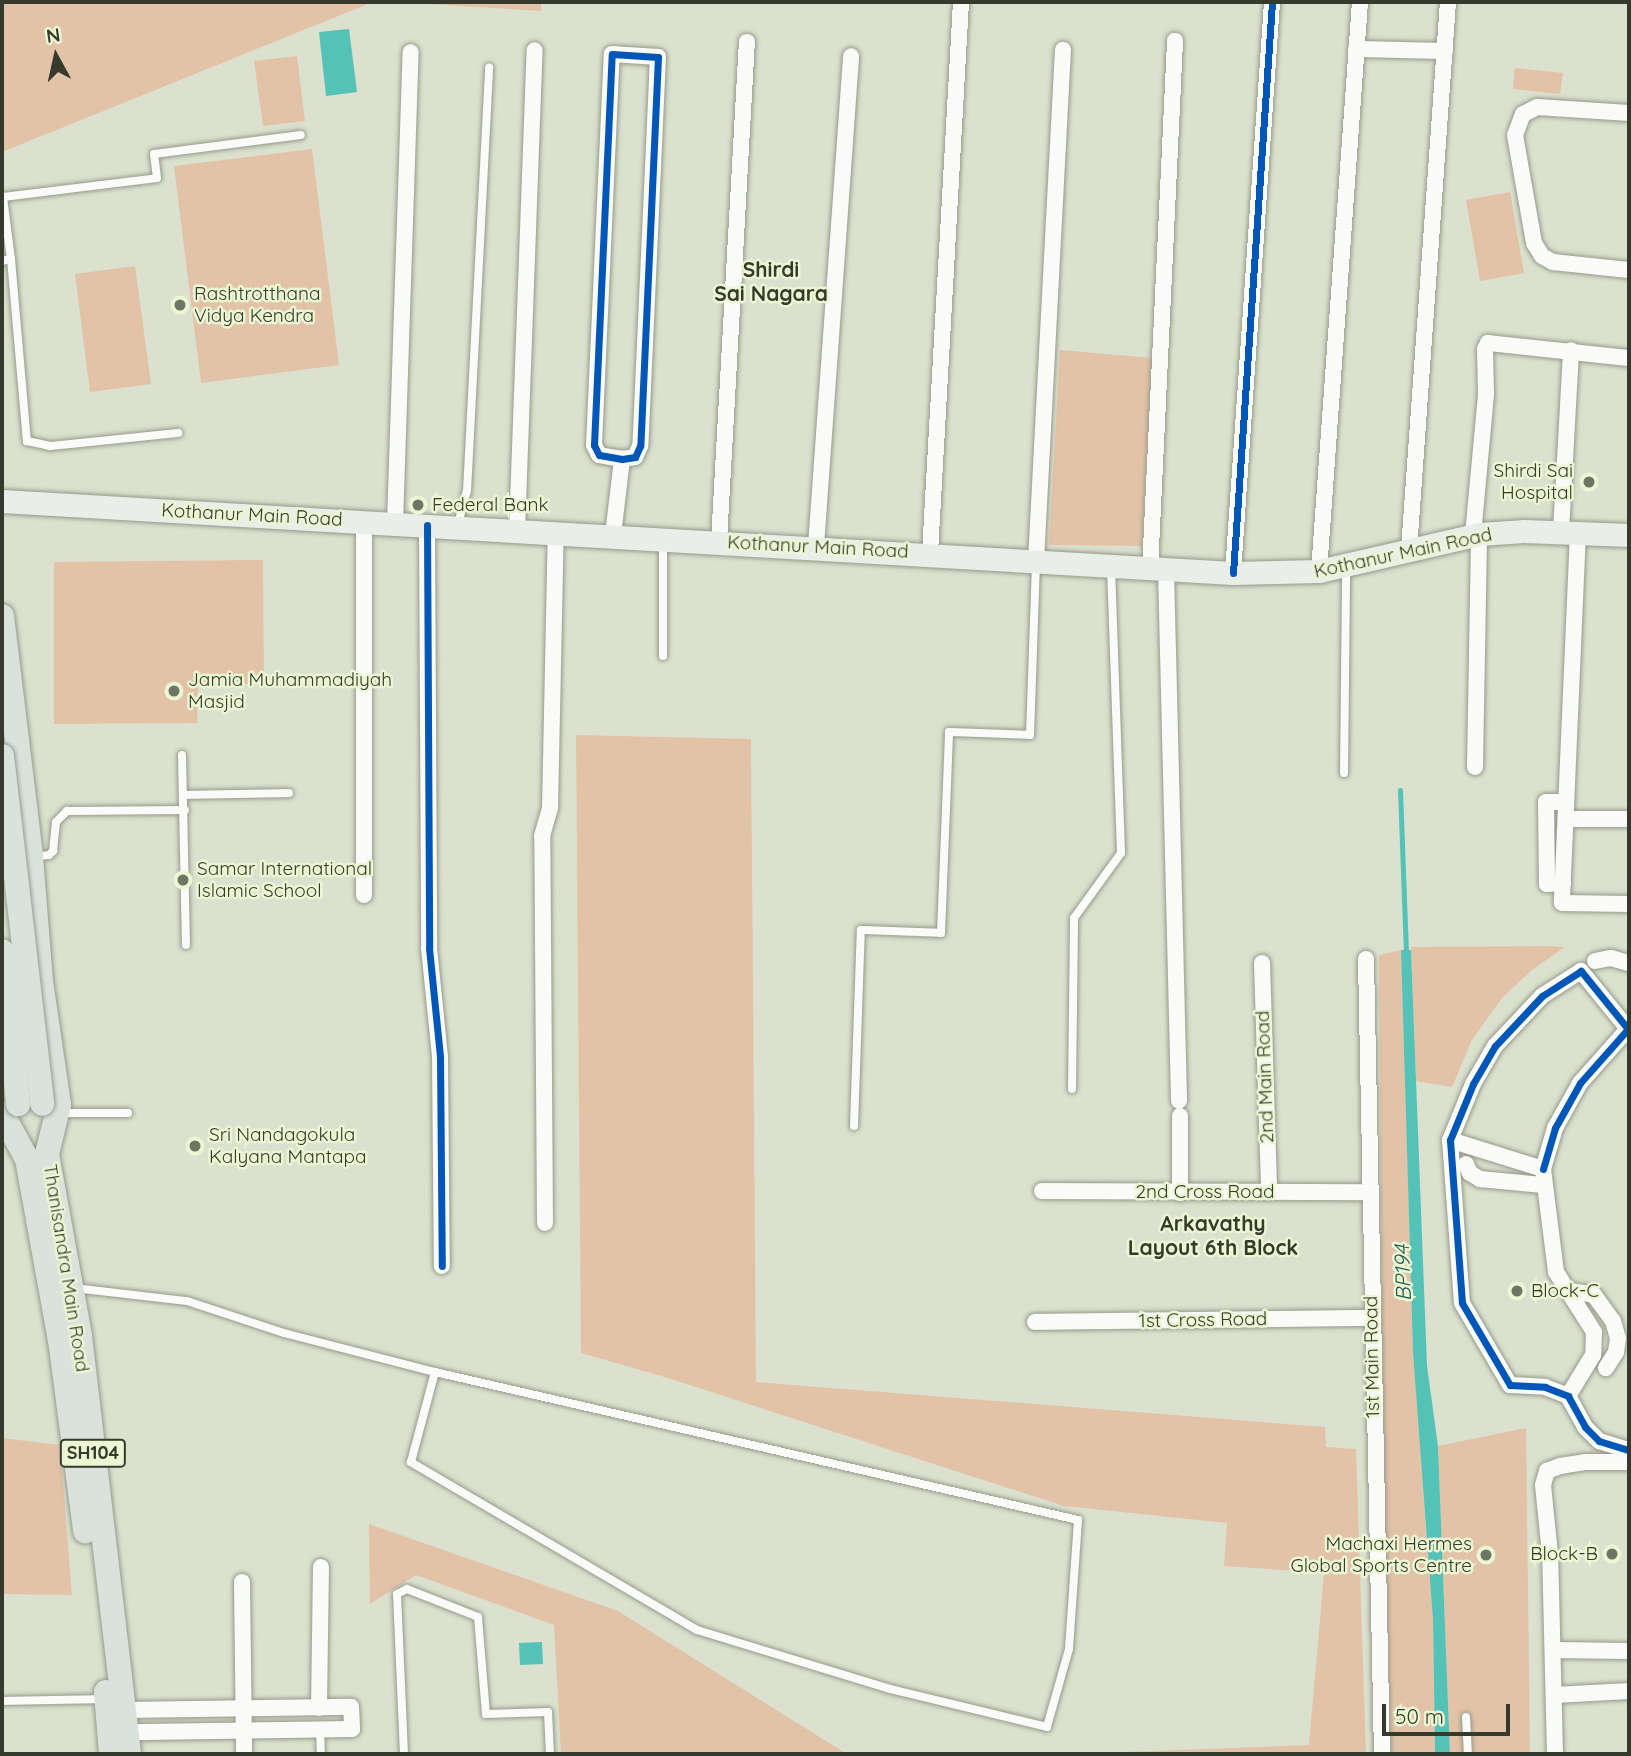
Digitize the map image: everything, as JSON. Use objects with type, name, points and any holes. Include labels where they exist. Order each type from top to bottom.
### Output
[{"type":"main road","name":"Kothanur Main Road","points":[[2,502],[816,546],[1158,571],[1233,573],[1319,571],[1476,535],[1570,532],[1629,535]]},
{"type":"main road","name":"Thanisandra Main Road","points":[[2,617],[31,857],[41,981],[59,1105],[30,1108],[60,1340],[121,1724]]},
{"type":"main road","name":"SH104","points":[[2,757],[30,1108]]},
{"type":"main road","name":"SH104","points":[[2,951],[37,1156]]},
{"type":"main road","points":[[2,985],[41,981]]},
{"type":"main road","name":"Thanisandra Main Road","points":[[37,1156],[71,1287],[121,1724],[111,1754]]},
{"type":"street","points":[[930,553],[961,2]]},
{"type":"street","points":[[1233,573],[1272,2]]},
{"type":"street","points":[[1319,571],[1360,2]]},
{"type":"street","points":[[1409,550],[1448,2]]},
{"type":"street","points":[[1175,41],[1158,571],[1180,1193]]},
{"type":"street","points":[[719,541],[747,42]]},
{"type":"street","points":[[1356,49],[1445,51]]},
{"type":"street","points":[[517,530],[535,50]]},
{"type":"street","points":[[1036,561],[1063,50]]},
{"type":"street","points":[[395,523],[411,52]]},
{"type":"street","points":[[611,54],[658,57],[640,446],[635,457],[622,459],[599,455],[594,445],[611,54]]},
{"type":"street","points":[[816,546],[851,55]]},
{"type":"street","points":[[1629,113],[1537,107],[1523,114],[1515,135],[1534,243],[1542,257],[1553,262],[1629,270]]},
{"type":"street","points":[[1475,767],[1476,535],[1486,394],[1485,349],[1488,343],[1496,342],[1629,358]]},
{"type":"street","points":[[1571,349],[1566,819],[1562,903],[1629,904]]},
{"type":"street","points":[[613,535],[622,459]]},
{"type":"street","points":[[364,522],[364,895]]},
{"type":"street","points":[[427,525],[429,948],[440,1056],[442,1266]]},
{"type":"street","points":[[545,1223],[542,836],[550,808],[556,532]]},
{"type":"street","points":[[1563,883],[1547,884],[1546,802],[1566,802]]},
{"type":"street","points":[[1566,819],[1629,820]]},
{"type":"street","points":[[1595,961],[1611,958],[1629,963]]},
{"type":"street","name":"1st Main Road","points":[[1366,959],[1368,1192],[1382,1754]]},
{"type":"street","name":"2nd Main Road","points":[[1262,963],[1269,1192]]},
{"type":"street","points":[[1568,1396],[1593,1356],[1594,1332],[1556,1272],[1543,1177],[1555,1128],[1580,1083],[1629,1029],[1581,971],[1525,1011],[1495,1045],[1472,1084],[1450,1140],[1462,1303],[1510,1385],[1545,1387],[1568,1396],[1585,1427],[1599,1441],[1629,1450]]},
{"type":"street","points":[[1450,1140],[1543,1177]]},
{"type":"street","points":[[1466,1164],[1470,1173],[1480,1179],[1543,1177]]},
{"type":"street","name":"2nd Cross Road","points":[[1042,1191],[1368,1192]]},
{"type":"street","points":[[1570,1291],[1594,1295],[1613,1321],[1618,1338],[1616,1352],[1606,1368]]},
{"type":"street","name":"1st Cross Road","points":[[1035,1322],[1371,1318]]},
{"type":"street","points":[[1555,1754],[1553,1650],[1544,1485],[1548,1471],[1585,1462],[1629,1462]]},
{"type":"street","points":[[319,1708],[321,1567]]},
{"type":"street","points":[[242,1582],[244,1754]]},
{"type":"street","points":[[1553,1650],[1629,1651]]},
{"type":"street","points":[[1554,1695],[1629,1691]]},
{"type":"street","points":[[351,1707],[352,1729],[244,1730],[121,1724],[244,1709],[351,1707]]},
{"type":"lane","points":[[457,527],[467,491],[489,68]]},
{"type":"lane","points":[[178,433],[50,446],[27,441],[6,260],[3,197],[157,178],[154,154],[301,135]]},
{"type":"lane","points":[[663,656],[664,538]]},
{"type":"lane","points":[[854,1126],[861,930],[941,933],[949,732],[1030,735],[1036,561]]},
{"type":"lane","points":[[1344,773],[1346,566]]},
{"type":"lane","points":[[1072,1089],[1074,918],[1121,853],[1111,567]]},
{"type":"lane","points":[[182,755],[186,945]]},
{"type":"lane","points":[[184,795],[289,793]]},
{"type":"lane","points":[[31,857],[49,855],[53,851],[56,822],[67,811],[185,810]]},
{"type":"lane","points":[[30,1108],[128,1113]]},
{"type":"lane","points":[[71,1287],[187,1301],[284,1334],[435,1372],[1078,1520],[1069,1649],[1047,1727],[890,1689],[696,1630],[411,1462],[435,1372]]},
{"type":"lane","points":[[404,1754],[397,1594],[407,1589],[478,1617],[486,1714],[548,1712],[551,1754]]},
{"type":"lane","points":[[2,1701],[121,1724]]},
{"type":"lane","points":[[1466,1717],[1468,1754]]},
{"type":"lane","points":[[320,1729],[321,1754]]},
{"type":"shaded area","points":[[2,2],[373,2],[2,152]]},
{"type":"shaded area","points":[[394,2],[541,2],[541,11]]},
{"type":"shaded area","points":[[297,56],[305,121],[263,126],[254,61]]},
{"type":"shaded area","points":[[1515,68],[1563,73],[1560,94],[1513,89]]},
{"type":"shaded area","points":[[312,149],[339,365],[201,383],[174,166]]},
{"type":"shaded area","points":[[1510,192],[1524,273],[1480,281],[1466,200]]},
{"type":"shaded area","points":[[135,266],[151,384],[90,392],[75,274]]},
{"type":"shaded area","points":[[1060,350],[1152,358],[1142,546],[1049,545]]},
{"type":"shaded area","points":[[263,560],[264,684],[198,684],[197,723],[54,724],[54,562]]},
{"type":"shaded area","points":[[576,735],[751,739],[756,1382],[1325,1427],[1326,1447],[1356,1449],[1366,1754],[1071,1754],[1309,1745],[1324,1573],[1224,1566],[1227,1523],[1064,1506],[668,1378],[581,1353]]},
{"type":"shaded area","points":[[1411,947],[1565,947],[1532,970],[1502,998],[1472,1040],[1452,1087],[1416,1081]]},
{"type":"shaded area","points":[[1401,950],[1413,1353],[1433,1620],[1435,1754],[1392,1754],[1389,1733],[1383,1447],[1379,955]]},
{"type":"shaded area","name":"Machaxi Hermes Global Sports Centre","points":[[1526,1428],[1530,1754],[1450,1754],[1438,1446]]},
{"type":"shaded area","points":[[2,1438],[60,1445],[72,1595],[2,1594]]},
{"type":"shaded area","points":[[369,1524],[618,1611],[847,1754],[561,1754],[554,1625],[416,1575],[370,1604]]},
{"type":"water","points":[[349,29],[357,92],[326,96],[319,32]]},
{"type":"water","points":[[1401,950],[1411,950],[1427,1366],[1438,1446],[1450,1754],[1435,1754],[1433,1620],[1413,1353]]},
{"type":"water","points":[[542,1642],[543,1664],[520,1665],[519,1643]]},
{"type":"waterway","name":"BP194","points":[[1400,790],[1406,955]]},
{"type":"cycle path","points":[[1233,573],[1272,2]]},
{"type":"cycle path","points":[[612,54],[658,57],[640,446],[635,457],[622,459],[599,455],[594,445],[612,54]]},
{"type":"cycle path","points":[[427,525],[429,948],[440,1057],[442,1266]]},
{"type":"cycle path","points":[[1543,1169],[1555,1128],[1580,1083],[1628,1029],[1581,971],[1542,996],[1495,1046],[1473,1084],[1450,1140],[1462,1303],[1510,1385],[1545,1387],[1568,1396],[1585,1427],[1599,1441],[1629,1450]]},
{"type":"place","name":"Rashtrotthana Vidya Kendra","points":[[180,305]]},
{"type":"place","name":"Shirdi Sai Hospital","points":[[1589,482]]},
{"type":"place","name":"Federal Bank","points":[[418,505]]},
{"type":"place","name":"Jamia Muhammadiyah Masjid","points":[[174,691]]},
{"type":"place","name":"Samar International Islamic School","points":[[183,880]]},
{"type":"place","name":"Sri Nandagokula Kalyana Mantapa","points":[[195,1146]]},
{"type":"place","name":"Block-C","points":[[1517,1291]]},
{"type":"place","name":"Block-B","points":[[1612,1554]]},
{"type":"place","name":"Machaxi Hermes Global Sports Centre","points":[[1486,1555]]},
{"type":"district","name":"Shirdi Sai Nagara","points":[[771,281]]},
{"type":"district","name":"Arkavathy Layout 6th Block","points":[[1213,1235]]}]
